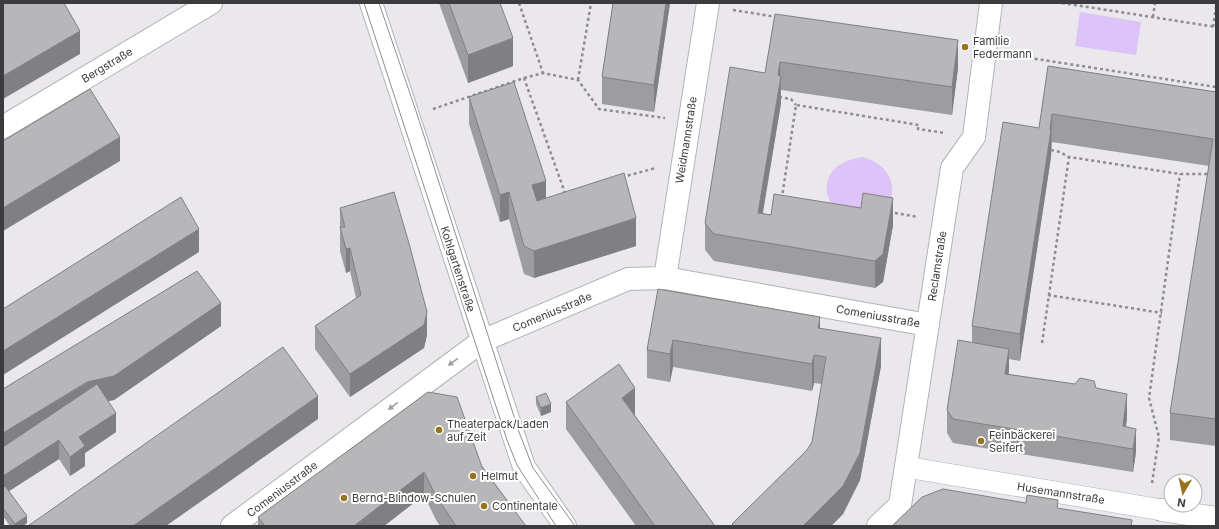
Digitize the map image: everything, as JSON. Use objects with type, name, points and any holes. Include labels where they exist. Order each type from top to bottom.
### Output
[{"type":"street","name":"Bergstraße","points":[[3,126],[211,3]]},
{"type":"street","name":"Kohlgartenstraße","points":[[371,3],[524,467],[565,526]]},
{"type":"street","name":"Reclamstraße","points":[[878,526],[900,505],[952,168],[974,137],[991,3]]},
{"type":"street","name":"Weidmannstraße","points":[[665,278],[708,5]]},
{"type":"street","name":"Comeniusstraße","points":[[232,526],[482,341],[628,279],[665,278],[928,325]]},
{"type":"street","name":"Husemannstraße","points":[[906,467],[1216,518]]},
{"type":"path","points":[[519,3],[543,73]]},
{"type":"path","points":[[578,80],[591,3]]},
{"type":"path","points":[[1062,3],[1214,27],[1216,7]]},
{"type":"path","points":[[1092,8],[1093,3]]},
{"type":"path","points":[[1153,17],[1155,3]]},
{"type":"path","points":[[708,5],[778,18]]},
{"type":"path","points":[[984,51],[1216,87]]},
{"type":"path","points":[[1083,67],[1083,74]]},
{"type":"path","points":[[408,117],[543,73],[578,80],[599,109],[689,122]]},
{"type":"path","points":[[1144,83],[1145,76]]},
{"type":"path","points":[[524,78],[565,193],[572,191]]},
{"type":"path","points":[[779,97],[791,99],[796,106],[782,196],[789,198]]},
{"type":"path","points":[[796,106],[919,125],[918,129],[974,137]]},
{"type":"path","points":[[1051,150],[1060,152],[1069,157],[1180,174],[1212,174]]},
{"type":"path","points":[[1042,343],[1069,157]]},
{"type":"path","points":[[617,179],[683,160]]},
{"type":"path","points":[[1155,508],[1159,437],[1149,398],[1162,313],[1180,174]]},
{"type":"path","points":[[883,211],[944,220]]},
{"type":"path","points":[[1048,295],[1162,313]]},
{"type":"shaded area","points":[[1080,12],[1141,22],[1136,55],[1075,46]]},
{"type":"shaded area","points":[[862,157],[881,166],[891,180],[891,197],[881,216],[832,208],[828,197],[827,184],[831,173],[835,168],[845,162]]},
{"type":"building","points":[[3,3],[64,3],[80,31],[3,76]]},
{"type":"building","points":[[449,3],[500,3],[513,38],[468,55]]},
{"type":"building","points":[[613,3],[666,3],[654,85],[602,77]]},
{"type":"building","points":[[775,14],[958,40],[952,87],[780,62],[778,75],[781,76],[758,213],[771,215],[774,194],[861,208],[863,193],[893,198],[883,254],[875,261],[714,234],[705,223],[730,67],[765,73]]},
{"type":"building","points":[[1048,66],[1216,92],[1216,419],[1170,413],[1213,139],[1052,114],[1051,130],[1020,334],[972,326],[1003,122],[1039,128]]},
{"type":"building","points":[[514,82],[546,181],[532,185],[537,201],[624,173],[636,218],[534,251],[524,246],[509,192],[500,195],[469,97]]},
{"type":"building","points":[[90,89],[120,137],[3,208],[3,141]]},
{"type":"building","points":[[394,192],[427,312],[424,325],[350,374],[315,326],[361,295],[350,248],[346,249],[340,227],[345,227],[340,208]]},
{"type":"building","points":[[181,197],[199,229],[3,351],[3,309]]},
{"type":"building","points":[[197,271],[221,303],[114,376],[87,382],[3,433],[3,389]]},
{"type":"building","points":[[658,289],[820,317],[818,328],[881,338],[860,453],[843,486],[803,526],[734,526],[732,524],[807,450],[812,442],[826,357],[814,355],[812,364],[673,340],[670,354],[647,350]]},
{"type":"building","points":[[958,340],[1009,349],[1005,374],[1075,384],[1080,378],[1094,381],[1096,388],[1127,394],[1123,426],[1136,429],[1133,449],[953,419],[947,410]]},
{"type":"building","points":[[283,347],[318,396],[133,526],[28,526]]},
{"type":"building","points":[[619,364],[635,388],[622,398],[715,526],[655,526],[566,402]]},
{"type":"building","points":[[97,384],[116,413],[79,437],[85,446],[70,457],[59,440],[3,476],[3,447]]},
{"type":"building","points":[[428,392],[457,397],[482,467],[526,526],[456,526],[436,496],[424,472],[354,526],[265,526],[258,517]]},
{"type":"building","points":[[546,393],[551,404],[541,408],[536,397]]},
{"type":"building","points":[[5,486],[27,516],[15,524],[3,508],[3,488]]},
{"type":"building","points":[[943,489],[1026,503],[1027,495],[1058,500],[1057,508],[1132,520],[1131,526],[892,526],[922,497]]},
{"type":"tram line","points":[[364,3],[507,440],[517,465],[556,526]]},
{"type":"tram line","points":[[379,3],[417,114],[519,432],[533,468],[575,526]]},
{"type":"place","name":"Familie Federmann","points":[[965,47]]},
{"type":"place","name":"Theaterpack/Laden auf Zeit","points":[[439,430]]},
{"type":"place","name":"Feinbäckerei Seifert","points":[[981,441]]},
{"type":"place","name":"Helmut","points":[[473,476]]},
{"type":"place","name":"Bernd-Blindow-Schulen","points":[[344,498]]},
{"type":"place","name":"Continentale","points":[[484,506]]}]
